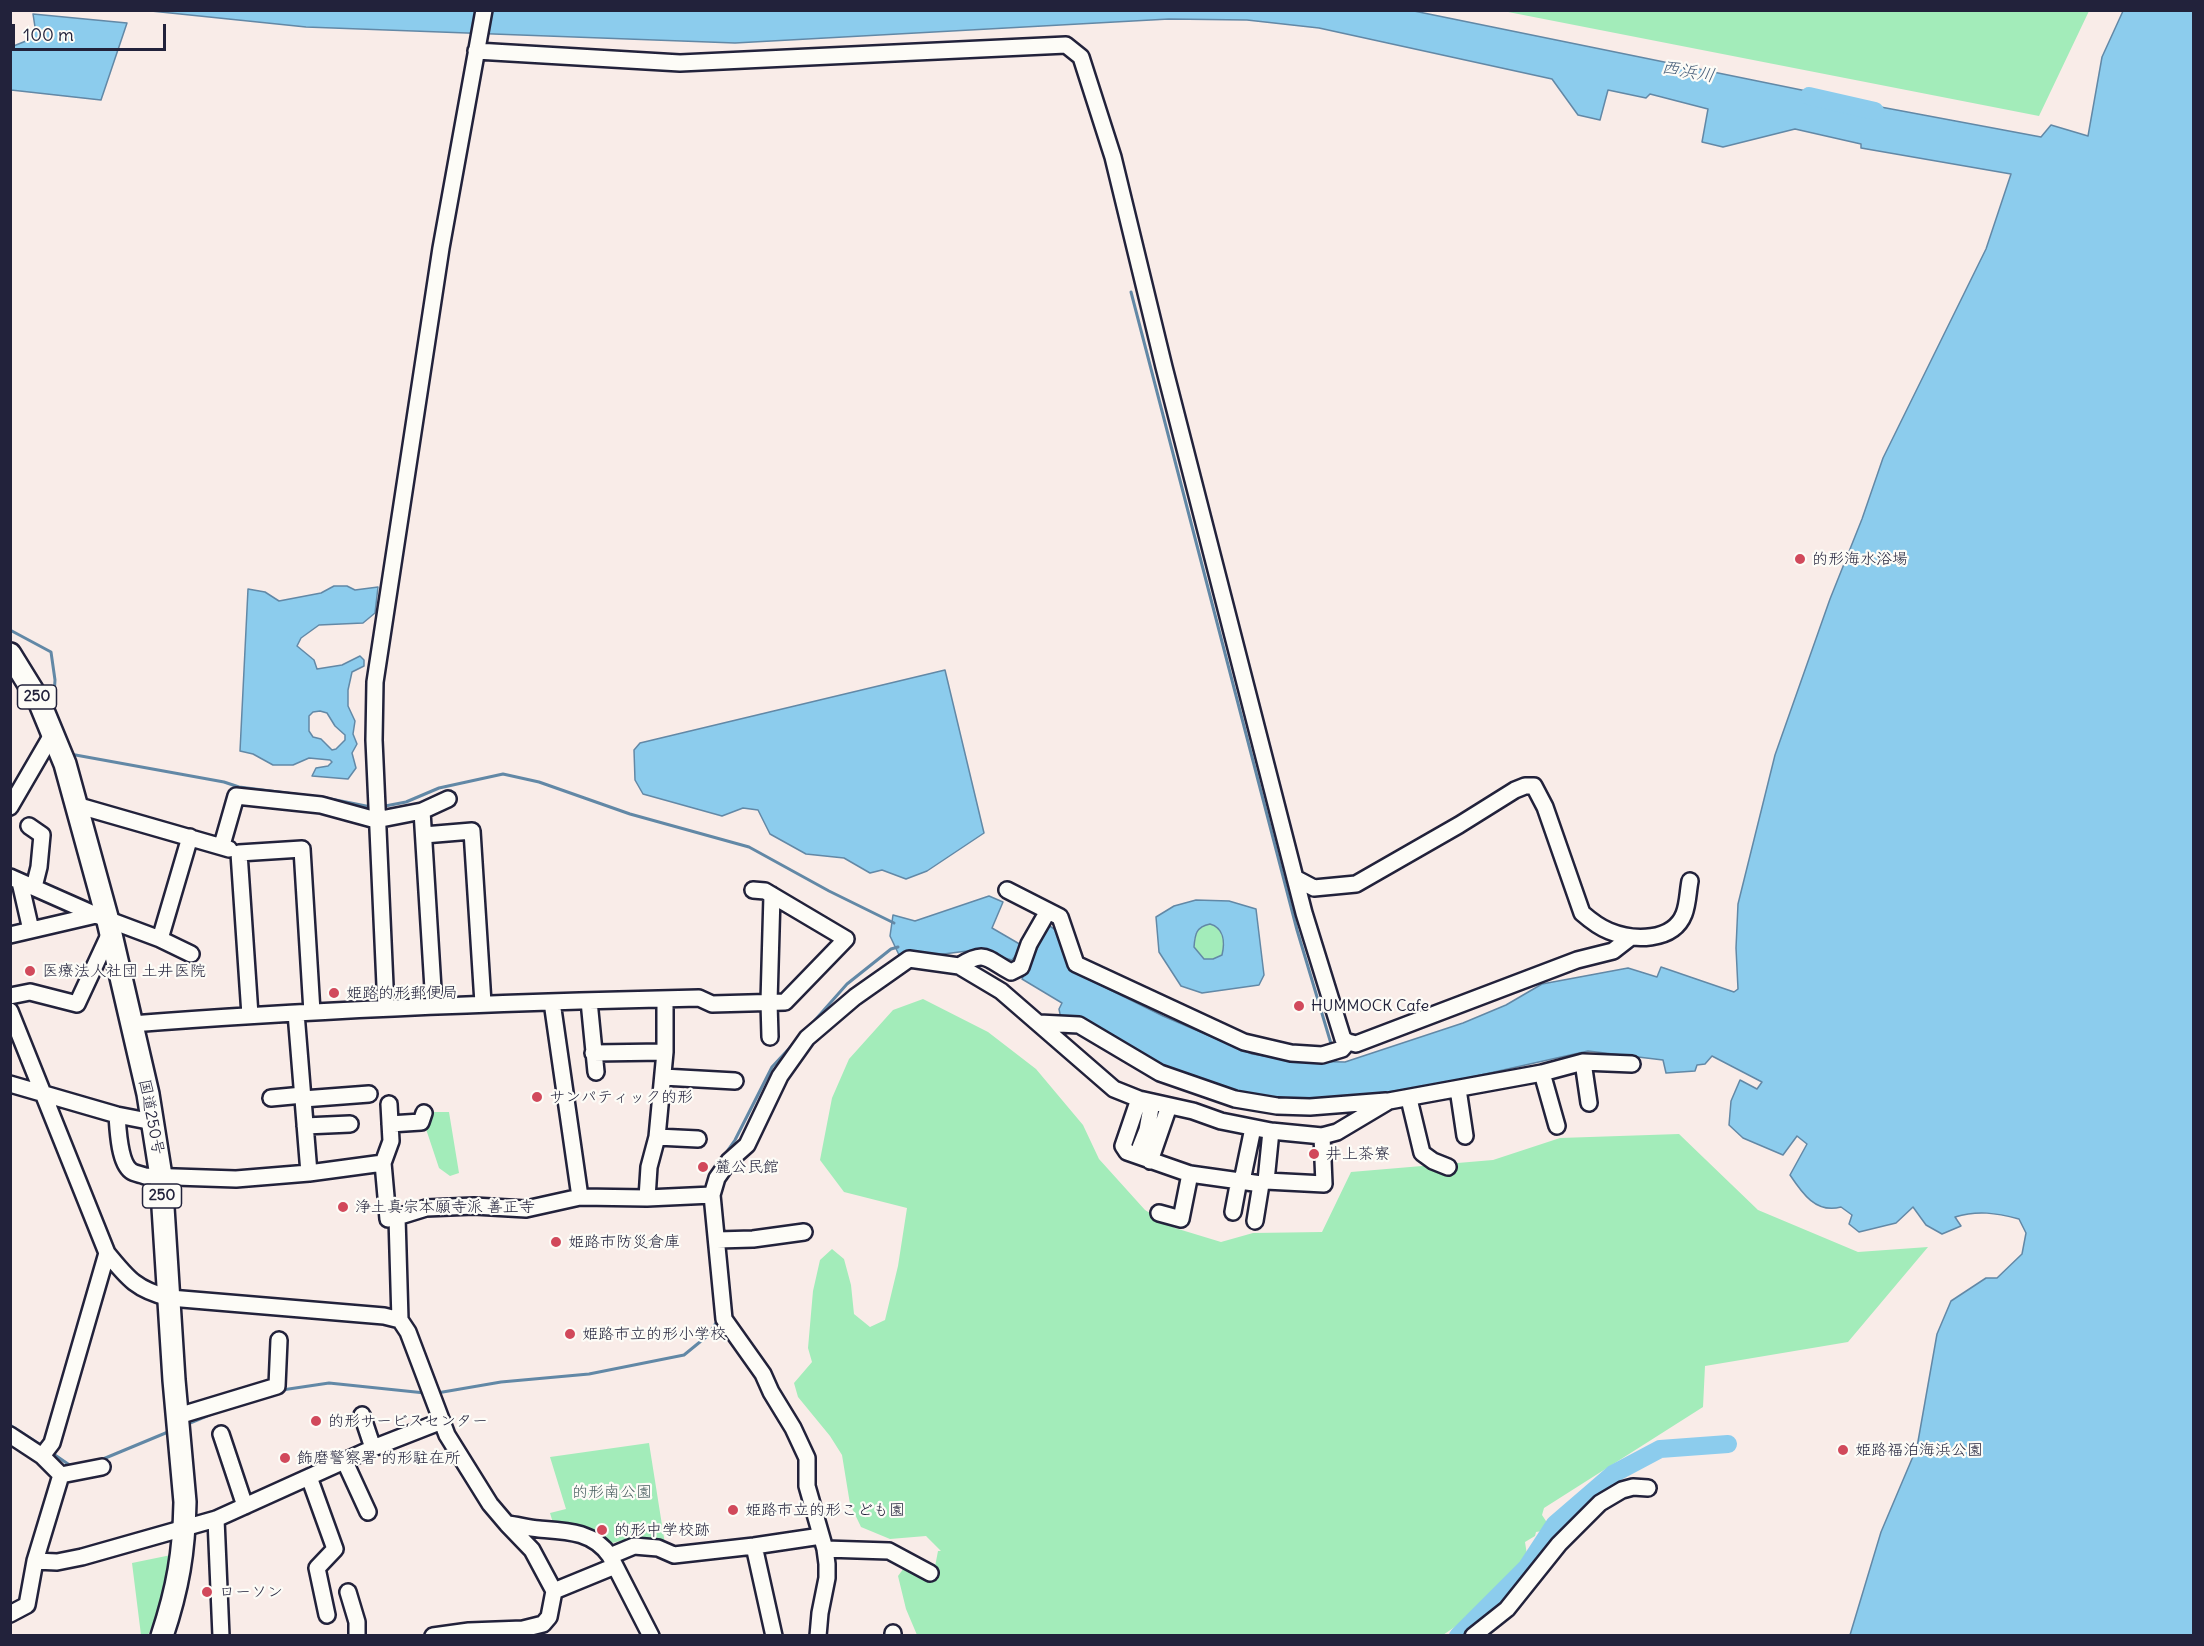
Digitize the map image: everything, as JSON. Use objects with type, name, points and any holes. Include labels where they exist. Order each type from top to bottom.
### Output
[{"type":"highway","name":"国道250号","points":[[10,654],[39,701],[65,764],[132,1024],[153,1122],[161,1176],[185,1502],[183,1554],[175,1595],[162,1635]]},
{"type":"street","points":[[386,1008],[374,740],[377,670],[441,248],[484,10]]},
{"type":"street","points":[[477,47],[680,63],[1065,45],[1082,57],[1113,157],[1167,379],[1295,878],[1321,972],[1343,1039],[1356,1044],[1577,960],[1613,951],[1631,937]]},
{"type":"street","points":[[10,807],[55,738]]},
{"type":"street","points":[[1295,878],[1314,888],[1356,884],[1515,790],[1525,786],[1534,786],[1545,807],[1582,913],[1593,922],[1610,932],[1631,937],[1655,937],[1670,932],[1684,915],[1690,881]]},
{"type":"street","points":[[222,845],[236,795],[376,812],[422,811],[448,799]]},
{"type":"street","points":[[76,805],[222,845],[239,853],[302,849],[312,1012]]},
{"type":"street","points":[[422,811],[434,1005]]},
{"type":"street","points":[[22,882],[39,867],[42,836],[29,826]]},
{"type":"street","points":[[424,835],[472,831],[483,1003]]},
{"type":"street","points":[[160,939],[190,837]]},
{"type":"street","points":[[239,853],[250,1015]]},
{"type":"street","points":[[22,882],[104,922],[160,939],[191,954]]},
{"type":"street","points":[[22,882],[31,930]]},
{"type":"street","points":[[132,1024],[250,1015],[483,1003],[699,998],[712,1004],[785,1002],[846,939],[765,891],[753,890]]},
{"type":"street","points":[[1007,890],[1060,917],[1076,964],[1244,1042],[1291,1053],[1322,1054],[1342,1049],[1348,1042]]},
{"type":"street","points":[[770,1036],[772,896]]},
{"type":"street","points":[[959,966],[974,956],[984,956],[1011,972],[1021,967],[1029,944],[1048,911]]},
{"type":"street","points":[[10,935],[31,930],[104,922]]},
{"type":"street","points":[[10,996],[30,992],[77,1004],[104,922]]},
{"type":"street","points":[[705,1195],[729,1161],[747,1145],[780,1076],[807,1038],[855,997],[909,959],[959,966],[1001,991],[1113,1089],[1146,1100],[1253,1128],[1322,1136],[1337,1132],[1389,1101]]},
{"type":"street","points":[[647,1198],[649,1167],[657,1137],[663,1077],[665,999]]},
{"type":"street","points":[[589,1001],[596,1072]]},
{"type":"street","points":[[552,1002],[580,1197]]},
{"type":"street","points":[[10,1011],[107,1253],[131,1282],[156,1295],[170,1298],[384,1316],[400,1320]]},
{"type":"street","points":[[296,1013],[309,1173]]},
{"type":"street","points":[[1039,1023],[1079,1025],[1160,1073],[1235,1100],[1277,1106],[1311,1107],[1409,1099],[1542,1073],[1583,1062],[1632,1064]]},
{"type":"street","points":[[593,1053],[665,1052]]},
{"type":"street","points":[[1583,1062],[1589,1103]]},
{"type":"street","points":[[1542,1073],[1557,1126]]},
{"type":"street","points":[[663,1077],[735,1081]]},
{"type":"street","points":[[10,1084],[117,1115],[153,1122]]},
{"type":"street","points":[[1193,1111],[1200,1088]]},
{"type":"street","points":[[1458,1089],[1465,1136]]},
{"type":"street","points":[[271,1098],[369,1094]]},
{"type":"street","points":[[1409,1099],[1422,1153],[1433,1161],[1448,1167]]},
{"type":"street","points":[[1146,1100],[1123,1146],[1127,1152],[1190,1174],[1264,1183],[1324,1184],[1322,1136]]},
{"type":"street","points":[[389,1104],[391,1141],[383,1162],[388,1219],[426,1208],[474,1206],[526,1209],[580,1197],[647,1198],[705,1195]]},
{"type":"street","points":[[1143,1158],[1169,1106]]},
{"type":"street","points":[[1255,1221],[1277,1106]]},
{"type":"street","points":[[390,1124],[421,1122],[423,1113]]},
{"type":"street","points":[[117,1115],[119,1137],[126,1165],[133,1173],[236,1179],[309,1173],[383,1162]]},
{"type":"street","points":[[305,1126],[350,1124]]},
{"type":"street","points":[[1233,1212],[1253,1128]]},
{"type":"street","points":[[657,1137],[698,1139]]},
{"type":"street","points":[[1159,1213],[1181,1219],[1190,1174]]},
{"type":"street","points":[[705,1195],[717,1240],[724,1319],[763,1374],[771,1392],[783,1408],[807,1458],[807,1486],[823,1542],[827,1578],[818,1635]]},
{"type":"street","points":[[397,1217],[400,1320],[408,1332],[447,1435],[490,1504],[532,1550],[554,1591],[549,1617],[543,1624],[523,1632],[469,1631],[433,1635]]},
{"type":"street","points":[[717,1240],[753,1239],[804,1232]]},
{"type":"street","points":[[46,1452],[70,1385],[107,1253]]},
{"type":"street","points":[[178,1416],[277,1386],[279,1340]]},
{"type":"street","points":[[362,1415],[373,1448]]},
{"type":"street","points":[[35,1561],[57,1562],[82,1557],[216,1519],[373,1448],[442,1421]]},
{"type":"street","points":[[221,1434],[245,1506]]},
{"type":"street","points":[[10,1435],[46,1452],[61,1474]]},
{"type":"street","points":[[345,1462],[368,1512]]},
{"type":"street","points":[[61,1474],[102,1467]]},
{"type":"street","points":[[10,1614],[27,1605],[35,1561],[61,1474]]},
{"type":"street","points":[[309,1477],[335,1549],[317,1568],[327,1615]]},
{"type":"street","points":[[1473,1635],[1507,1609],[1559,1544],[1600,1503],[1622,1490],[1633,1487],[1648,1488]]},
{"type":"street","points":[[216,1519],[220,1635]]},
{"type":"street","points":[[507,1524],[537,1529],[567,1530],[582,1534],[603,1545],[651,1635]]},
{"type":"street","points":[[554,1591],[613,1561],[634,1546],[658,1548],[674,1555],[754,1546],[823,1542],[889,1551],[930,1573]]},
{"type":"street","points":[[754,1546],[774,1635]]},
{"type":"street","points":[[348,1592],[357,1622],[357,1635]]},
{"type":"green space","points":[[1503,11],[2089,11],[2039,116]]},
{"type":"green space","points":[[1210,924],[1219,929],[1223,936],[1223,950],[1222,955],[1213,959],[1204,959],[1194,947],[1195,938],[1199,929]]},
{"type":"green space","points":[[923,999],[988,1032],[1036,1069],[1083,1125],[1099,1159],[1145,1210],[1175,1228],[1221,1242],[1253,1233],[1322,1232],[1351,1172],[1493,1160],[1560,1138],[1679,1134],[1758,1210],[1858,1252],[1928,1247],[1848,1342],[1705,1366],[1703,1407],[1544,1508],[1542,1515],[1547,1526],[1525,1542],[1527,1555],[1521,1570],[1511,1577],[1499,1592],[1485,1601],[1485,1606],[1471,1617],[1466,1616],[1462,1622],[1443,1635],[917,1635],[906,1609],[898,1576],[904,1568],[933,1577],[938,1551],[941,1551],[926,1536],[890,1539],[861,1527],[850,1504],[842,1455],[830,1436],[798,1397],[794,1383],[812,1362],[808,1348],[813,1291],[820,1260],[832,1249],[844,1259],[851,1285],[854,1314],[870,1327],[885,1320],[898,1266],[907,1208],[844,1192],[820,1160],[832,1098],[849,1059],[893,1010]]},
{"type":"green space","points":[[427,1112],[449,1112],[459,1173],[450,1176],[439,1168],[424,1123]]},
{"type":"green space","name":"的形南公園","points":[[649,1443],[665,1544],[636,1537],[612,1543],[581,1526],[553,1523],[550,1513],[566,1509],[550,1457]]},
{"type":"green space","points":[[171,1555],[159,1610],[148,1635],[141,1635],[132,1563]]},
{"type":"water","points":[[151,11],[1414,11],[1831,96],[1830,105],[1853,111],[1854,102],[2041,137],[2051,125],[2088,136],[2102,57],[2123,11],[2193,11],[2193,1635],[1850,1635],[1881,1532],[1917,1447],[1937,1334],[1951,1301],[1986,1278],[1997,1278],[2022,1254],[2026,1233],[2019,1219],[1987,1213],[1963,1215],[1955,1217],[1961,1226],[1942,1234],[1926,1225],[1913,1207],[1896,1223],[1859,1232],[1849,1224],[1852,1215],[1841,1207],[1817,1205],[1805,1195],[1790,1175],[1807,1144],[1797,1136],[1783,1155],[1743,1138],[1729,1125],[1731,1101],[1740,1080],[1757,1089],[1762,1082],[1712,1056],[1705,1064],[1697,1065],[1695,1071],[1666,1073],[1663,1060],[1588,1051],[1436,1085],[1326,1101],[1260,1097],[1212,1085],[1163,1066],[1061,1019],[1059,1009],[1062,1003],[1022,979],[1030,962],[1016,955],[1012,960],[975,950],[900,957],[890,936],[893,915],[915,921],[989,896],[1003,902],[992,928],[1035,953],[1038,947],[1033,944],[1045,923],[1062,934],[1074,972],[1163,1016],[1252,1054],[1296,1061],[1345,1062],[1463,1023],[1506,1005],[1542,984],[1628,968],[1657,977],[1661,967],[1734,992],[1738,989],[1736,948],[1738,904],[1775,755],[1883,458],[1986,249],[2011,174],[1861,148],[1861,144],[1795,129],[1723,147],[1702,142],[1708,109],[1650,94],[1646,98],[1608,90],[1600,120],[1578,115],[1552,79],[1319,28],[1247,20],[1169,19],[735,43],[306,27]]},
{"type":"water","points":[[33,14],[127,23],[101,100],[11,90],[11,47],[26,41],[35,27]]},
{"type":"water","points":[[334,586],[347,586],[355,590],[378,587],[375,613],[363,623],[319,625],[301,638],[297,646],[314,660],[317,669],[342,665],[360,656],[364,660],[364,666],[352,672],[348,690],[348,706],[355,721],[353,734],[357,744],[352,753],[356,768],[348,779],[312,776],[316,768],[328,766],[332,762],[330,760],[309,758],[293,765],[273,765],[253,754],[240,751],[248,589],[265,592],[279,601],[321,593]],"holes":[[[313,712],[327,713],[335,726],[345,735],[345,740],[332,750],[321,739],[313,737],[309,731],[309,716]]]},
{"type":"water","points":[[945,670],[984,833],[927,871],[906,879],[882,870],[870,873],[844,858],[806,854],[770,834],[758,810],[743,808],[722,816],[643,794],[635,780],[634,750],[640,743]]},
{"type":"water","points":[[1196,900],[1229,901],[1256,909],[1264,975],[1259,985],[1202,993],[1181,986],[1159,952],[1156,917],[1174,906]],"holes":[[[1205,925],[1215,926],[1222,936],[1222,955],[1213,959],[1204,959],[1194,947],[1196,935]]]},
{"type":"waterway","name":"西浜川","points":[[1809,96],[1875,111]]},
{"type":"waterway","points":[[1131,292],[1297,930],[1332,1047]]},
{"type":"waterway","points":[[10,630],[51,652],[55,680],[53,712]]},
{"type":"waterway","points":[[70,754],[224,782],[239,787],[326,798],[371,807]]},
{"type":"waterway","points":[[380,807],[406,802],[439,788],[503,774],[539,782],[630,814],[749,847],[829,891],[894,923]]},
{"type":"waterway","points":[[808,1028],[847,984],[891,949],[898,947]]},
{"type":"waterway","points":[[716,1167],[735,1140],[772,1067],[797,1040]]},
{"type":"waterway","points":[[437,1393],[501,1382],[589,1374],[684,1355],[706,1337],[718,1320]]},
{"type":"waterway","points":[[282,1390],[329,1383],[425,1393]]},
{"type":"waterway","points":[[190,1423],[219,1411]]},
{"type":"waterway","points":[[10,1425],[44,1447]]},
{"type":"waterway","points":[[52,1453],[71,1466],[103,1459],[168,1432]]},
{"type":"waterway","points":[[1458,1636],[1527,1567],[1555,1524],[1613,1474],[1660,1449],[1728,1444]]},
{"type":"place","name":"的形海水浴場","points":[[1800,559]]},
{"type":"place","name":"医療法人社団 土井医院","points":[[30,971]]},
{"type":"place","name":"姫路的形郵便局","points":[[334,993]]},
{"type":"place","name":"HUMMOCK Cafe","points":[[1299,1006]]},
{"type":"place","name":"サンパティック的形","points":[[537,1097]]},
{"type":"place","name":"井上茶寮","points":[[1314,1154]]},
{"type":"place","name":"麓公民館","points":[[703,1167]]},
{"type":"place","name":"浄土真宗本願寺派 善正寺","points":[[343,1207]]},
{"type":"place","name":"姫路市防災倉庫","points":[[556,1242]]},
{"type":"place","name":"姫路市立的形小学校","points":[[570,1334]]},
{"type":"place","name":"的形サービスセンター","points":[[316,1421]]},
{"type":"place","name":"姫路福泊海浜公園","points":[[1843,1450]]},
{"type":"place","name":"飾磨警察署 的形駐在所","points":[[285,1458]]},
{"type":"place","name":"姫路市立的形こども園","points":[[733,1510]]},
{"type":"place","name":"的形中学校跡","points":[[602,1530]]},
{"type":"place","name":"ローソン","points":[[207,1592]]}]
